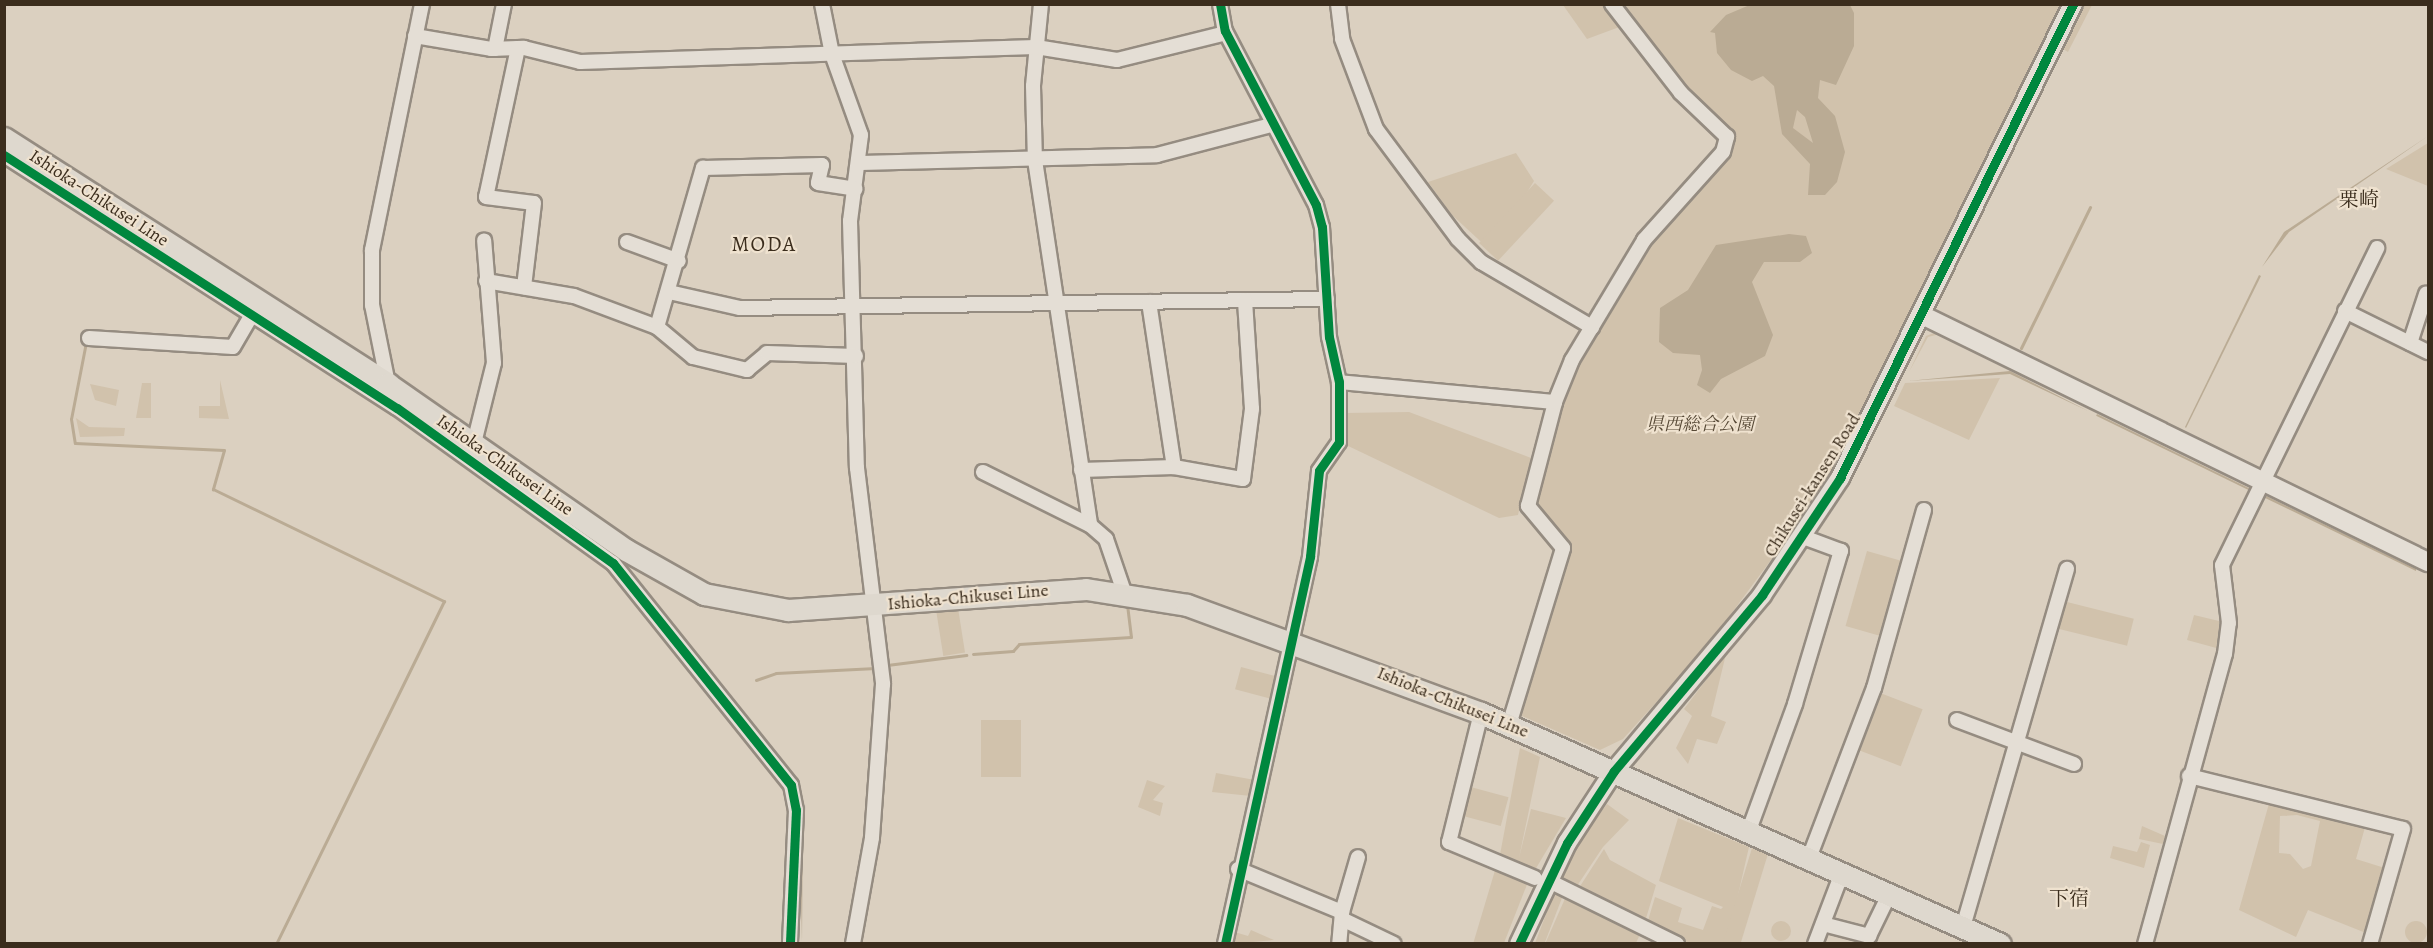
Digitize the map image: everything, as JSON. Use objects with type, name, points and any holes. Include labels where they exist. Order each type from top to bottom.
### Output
[{"type":"main road","name":"Ishioka-Chikusei Line","points":[[4,138],[256,307],[474,442],[626,550],[704,594],[788,610],[877,605],[1028,591],[1124,592],[1187,605],[1481,713],[1749,830],[2000,944]]},
{"type":"street","points":[[423,4],[372,250],[372,305],[397,396],[613,564],[791,785],[796,810],[790,944]]},
{"type":"street","points":[[495,49],[504,4]]},
{"type":"street","points":[[822,4],[832,54],[861,135],[861,163],[850,220],[856,305],[856,468],[877,605],[881,749],[853,944]]},
{"type":"street","points":[[1041,4],[1036,47],[1035,160],[1090,525]]},
{"type":"street","points":[[1220,4],[1226,33],[1271,125],[1316,205],[1339,382],[1339,442],[1319,471],[1310,557],[1238,869],[1225,943]]},
{"type":"street","points":[[1338,4],[1342,39],[1376,129],[1458,239],[1481,262],[1592,327]]},
{"type":"street","points":[[1509,725],[1563,548],[1528,506],[1556,402],[1592,327],[1644,240],[1722,152],[1727,137],[1681,93],[1612,4]]},
{"type":"street","name":"Chikusei-kansen Road","points":[[1519,944],[1541,879],[1614,771],[1803,537],[1924,316],[2073,4]]},
{"type":"street","points":[[415,36],[495,49],[518,48],[580,62],[1036,47],[1117,60],[1226,33]]},
{"type":"street","points":[[518,48],[486,197],[534,203],[524,287]]},
{"type":"street","points":[[861,163],[1157,155],[1271,125]]},
{"type":"street","points":[[4,155],[256,307],[233,347],[89,338]]},
{"type":"street","points":[[657,327],[679,261],[703,168],[822,165],[818,183],[856,189]]},
{"type":"street","points":[[474,442],[494,363],[484,240]]},
{"type":"street","points":[[627,242],[679,261]]},
{"type":"street","points":[[2145,944],[2189,776],[2225,654],[2229,623],[2222,565],[2377,248]]},
{"type":"street","points":[[486,281],[574,296],[657,327],[693,357],[747,370],[767,353],[856,356]]},
{"type":"street","points":[[669,292],[740,308],[1327,299]]},
{"type":"street","points":[[2410,343],[2426,294]]},
{"type":"street","points":[[1081,470],[1174,467],[1243,479],[1252,409],[1245,300]]},
{"type":"street","points":[[1149,302],[1174,467]]},
{"type":"street","points":[[2345,311],[2428,352]]},
{"type":"street","points":[[1924,316],[2428,562]]},
{"type":"street","points":[[1339,382],[1556,402]]},
{"type":"street","points":[[982,472],[1090,525],[1106,539],[1124,592]]},
{"type":"street","points":[[1809,858],[1874,688],[1924,510]]},
{"type":"street","points":[[1749,830],[1795,704],[1841,551],[1803,537]]},
{"type":"street","points":[[1963,927],[2067,569]]},
{"type":"street","points":[[1481,713],[1449,842],[1541,879],[1677,944]]},
{"type":"street","points":[[1957,720],[2074,764]]},
{"type":"street","points":[[2189,776],[2403,829],[2370,944]]},
{"type":"street","points":[[1339,944],[1343,916],[1358,857]]},
{"type":"street","points":[[1238,869],[1343,916],[1394,944]]},
{"type":"street","points":[[1815,944],[1842,873]]},
{"type":"street","points":[[1822,924],[1869,936],[1889,895]]},
{"type":"green space","points":[[1563,5],[1608,5],[1622,26],[1587,39]]},
{"type":"green space","name":"県西総合公園","points":[[1617,5],[2061,5],[1855,431],[1814,502],[1708,645],[1623,739],[1600,750],[1520,715],[1568,553],[1563,535],[1532,506],[1577,362],[1593,333],[1599,332],[1641,250],[1731,132],[1679,86]]},
{"type":"green space","points":[[2083,5],[2092,5],[2068,52],[2063,49]]},
{"type":"green space","points":[[2428,143],[2428,186],[2386,169]]},
{"type":"green space","points":[[1516,153],[1534,181],[1491,251],[1452,215],[1428,182]]},
{"type":"green space","points":[[1535,183],[1554,201],[1498,261],[1479,243]]},
{"type":"green space","points":[[1939,331],[2092,405],[2091,409],[1940,334],[1928,337],[1909,372],[1926,336]]},
{"type":"green space","points":[[2000,378],[1969,440],[1894,406],[1905,383]]},
{"type":"green space","points":[[220,380],[229,419],[199,418],[199,406],[220,406]]},
{"type":"green space","points":[[142,383],[151,383],[151,418],[136,418]]},
{"type":"green space","points":[[90,384],[119,390],[116,406],[95,400]]},
{"type":"green space","points":[[2100,409],[2255,485],[2253,488],[2098,413]]},
{"type":"green space","points":[[1409,412],[1531,458],[1518,515],[1499,518],[1344,444],[1345,413]]},
{"type":"green space","points":[[76,418],[89,427],[125,428],[124,436],[80,437]]},
{"type":"green space","points":[[2263,489],[2419,565],[2418,569],[2261,493]]},
{"type":"green space","points":[[1867,551],[1905,562],[1884,637],[1846,626]]},
{"type":"green space","points":[[2063,601],[2134,619],[2127,646],[2056,628]]},
{"type":"green space","points":[[958,608],[965,652],[943,656],[936,611]]},
{"type":"green space","points":[[2194,615],[2219,621],[2220,649],[2187,640]]},
{"type":"green space","points":[[1726,654],[1711,716],[1726,722],[1717,744],[1697,739],[1688,764],[1676,748],[1692,716],[1684,709]]},
{"type":"green space","points":[[1241,667],[1278,677],[1272,699],[1235,689]]},
{"type":"green space","points":[[1875,691],[1923,709],[1901,766],[1853,748]]},
{"type":"green space","points":[[981,720],[1021,720],[1021,777],[981,777]]},
{"type":"green space","points":[[1520,748],[1540,757],[1519,858],[1531,809],[1566,818],[1532,875],[1499,860]]},
{"type":"green space","points":[[1216,773],[1255,780],[1251,796],[1212,792]]},
{"type":"green space","points":[[1147,780],[1165,786],[1153,800],[1163,803],[1160,816],[1138,807]]},
{"type":"green space","points":[[1467,786],[1509,797],[1501,826],[1459,815]]},
{"type":"green space","points":[[2270,800],[2366,824],[2356,859],[2388,869],[2371,935],[2308,910],[2296,937],[2239,910]],"holes":[[[2297,815],[2320,821],[2311,866],[2303,869],[2290,854],[2279,853],[2280,816]]]},
{"type":"green space","points":[[1607,804],[1629,820],[1603,847],[1575,889],[1562,884],[1560,877],[1575,847]]},
{"type":"green space","points":[[1678,818],[1749,847],[1727,943],[1689,943],[1647,924],[1655,897],[1682,908],[1678,922],[1703,930],[1712,906],[1721,909],[1723,907],[1659,881]]},
{"type":"green space","points":[[2142,826],[2165,836],[2163,844],[2139,839]]},
{"type":"green space","points":[[2141,842],[2150,845],[2144,868],[2110,858],[2113,846],[2137,852]]},
{"type":"green space","points":[[1752,848],[1768,853],[1740,944],[1723,942]]},
{"type":"green space","points":[[1604,849],[1610,860],[1656,885],[1644,925],[1577,891]]},
{"type":"green space","points":[[1496,867],[1528,882],[1504,943],[1473,944]]},
{"type":"green space","points":[[1555,891],[1563,894],[1544,944],[1535,944]]},
{"type":"green space","points":[[1567,894],[1642,930],[1636,943],[1545,944]]},
{"type":"green space","points":[[1777,921],[1785,921],[1791,927],[1791,935],[1785,941],[1777,941],[1771,935],[1771,927]]},
{"type":"green space","points":[[2416,921],[2424,924],[2427,932],[2424,940],[2416,943],[2408,940],[2405,932],[2408,924]]},
{"type":"green space","points":[[1228,930],[1248,936],[1251,930],[1274,940],[1231,944]]},
{"type":"shaded area","points":[[1752,4],[1850,5],[1854,13],[1854,46],[1836,85],[1820,80],[1818,98],[1835,116],[1845,152],[1837,182],[1825,195],[1808,195],[1810,164],[1782,134],[1774,86],[1763,76],[1752,81],[1731,70],[1717,53],[1715,33],[1710,32],[1726,15]],"holes":[[[1797,110],[1805,117],[1813,143],[1793,128]]]},
{"type":"shaded area","points":[[2428,136],[2289,232],[2262,267],[2284,232]]},
{"type":"shaded area","points":[[1789,234],[1806,236],[1812,253],[1800,262],[1764,262],[1752,282],[1773,335],[1765,356],[1721,379],[1710,393],[1697,385],[1702,370],[1700,355],[1673,353],[1659,342],[1660,308],[1688,290],[1716,245]]},
{"type":"shaded area","points":[[2259,275],[2261,276],[2186,428],[2185,427]]},
{"type":"shaded area","points":[[2010,371],[2088,411],[2010,374],[1908,381]]},
{"type":"shaded area","points":[[2097,414],[2253,490],[2253,492],[2096,416]]},
{"type":"shaded area","points":[[2262,494],[2416,569],[2416,571],[2261,496]]},
{"type":"shaded area","points":[[562,515],[620,558],[796,779],[803,802],[802,943],[799,796],[653,605]]},
{"type":"waterway","points":[[2021,348],[2090,207]]},
{"type":"waterway","points":[[86,342],[71,419],[75,443],[224,450],[213,489],[444,601],[276,944]]},
{"type":"waterway","points":[[973,654],[1013,651],[1019,644],[1131,637],[1127,605]]},
{"type":"waterway","points":[[887,665],[966,655]]},
{"type":"waterway","points":[[756,680],[776,673],[876,668]]},
{"type":"cycle path","points":[[1220,4],[1225,31],[1316,205],[1322,227],[1329,337],[1339,382],[1339,442],[1319,471],[1310,557],[1225,944]]},
{"type":"cycle path","points":[[1519,944],[1567,843],[1614,771],[1762,595],[1840,478],[2073,4]]},
{"type":"cycle path","points":[[4,155],[397,408],[613,563],[791,785],[796,810],[790,944]]},
{"type":"district","name":"栗崎","points":[[2359,199]]},
{"type":"district","name":"MODA","points":[[764,244]]},
{"type":"district","name":"下宿","points":[[2069,898]]}]
